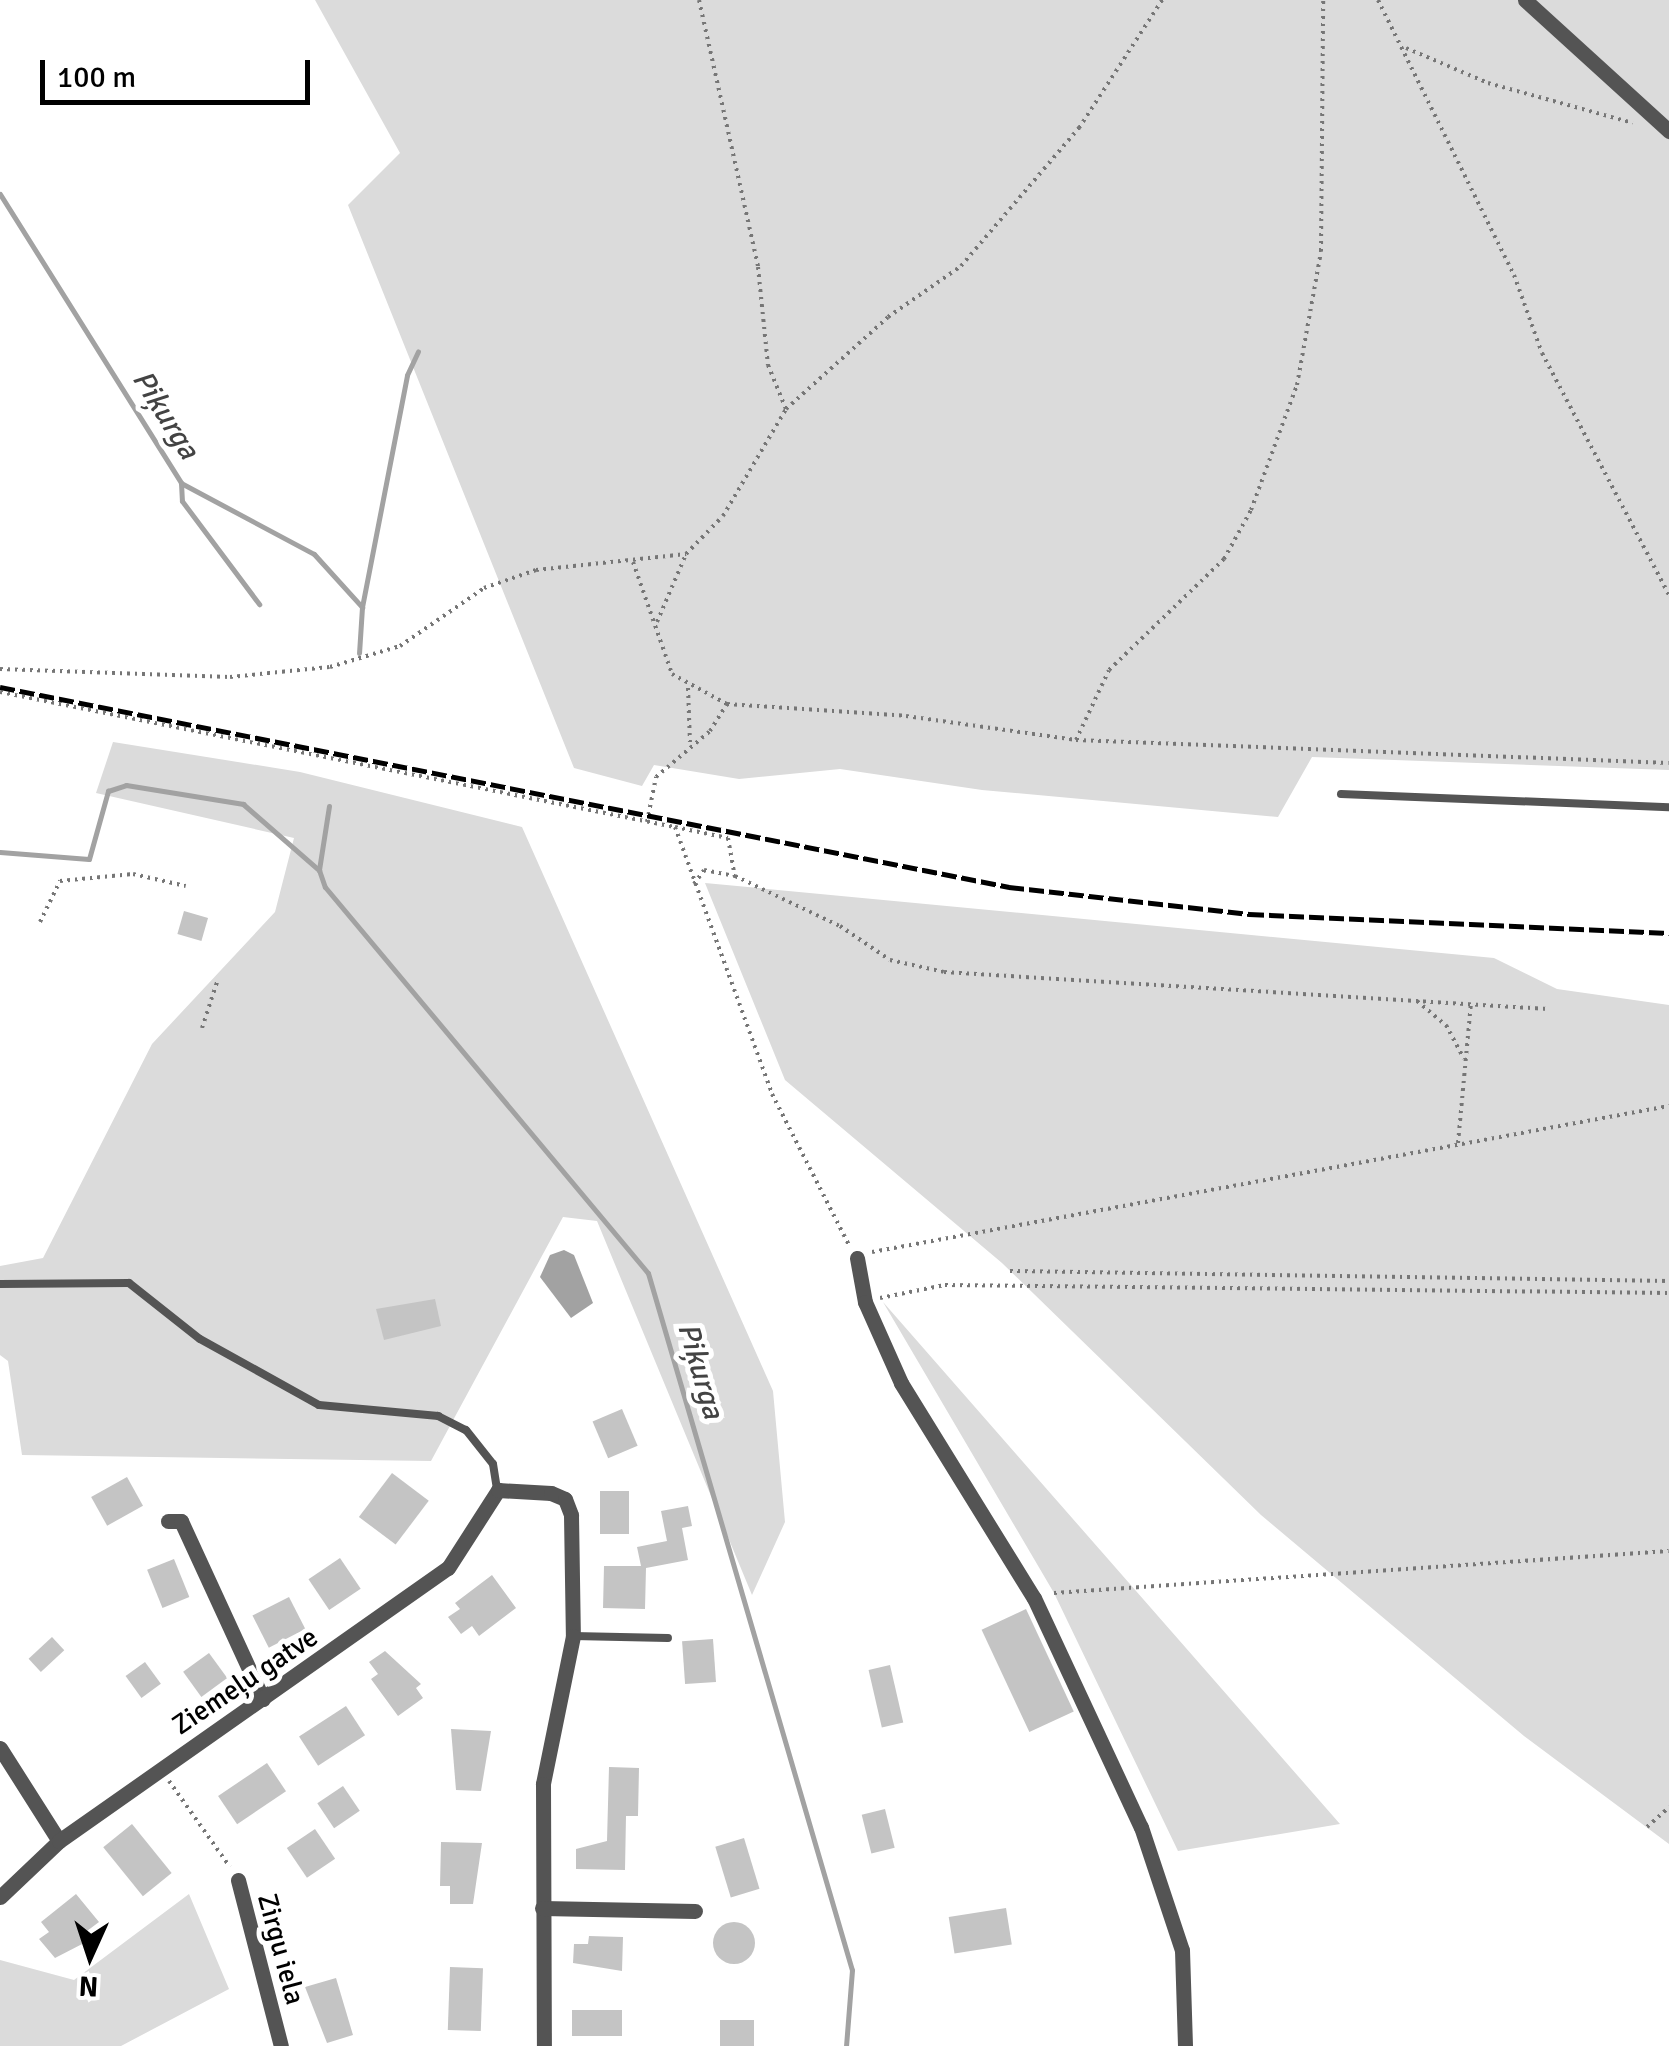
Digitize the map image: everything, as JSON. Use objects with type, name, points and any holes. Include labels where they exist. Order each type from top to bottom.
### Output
[{"type":"street","points":[[1524,0],[1669,131]]},
{"type":"street","points":[[857,1258],[865,1302],[946,1463],[1034,1598],[1141,1827],[1182,1950],[1184,2046]]},
{"type":"street","points":[[498,1490],[565,1499],[572,1636],[543,1784],[544,2046]]},
{"type":"street","name":"Ziemeļu gatve","points":[[0,1897],[58,1841],[448,1568],[498,1490]]},
{"type":"street","points":[[168,1521],[181,1522],[263,1698]]},
{"type":"street","points":[[0,1748],[58,1841]]},
{"type":"street","name":"Zirgu iela","points":[[238,1880],[282,2046]]},
{"type":"street","points":[[542,1908],[695,1911]]},
{"type":"lane","points":[[1341,794],[1669,806]]},
{"type":"lane","points":[[0,1284],[129,1283],[200,1339],[319,1405],[438,1416],[466,1430],[493,1464],[498,1490]]},
{"type":"lane","points":[[572,1636],[668,1638]]},
{"type":"path","points":[[699,0],[758,268],[768,365],[786,408]]},
{"type":"path","points":[[657,622],[686,554],[723,516],[786,408],[888,317],[961,266],[1080,128],[1162,0]]},
{"type":"path","points":[[1076,740],[1109,670],[1224,559],[1251,510],[1297,385],[1321,250],[1323,0]]},
{"type":"path","points":[[1378,0],[1406,48],[1514,275],[1542,353],[1669,595]]},
{"type":"path","points":[[1406,48],[1488,83],[1651,127]]},
{"type":"path","points":[[0,669],[230,677],[330,668],[400,646],[484,588],[536,570],[686,554]]},
{"type":"path","points":[[633,562],[672,674],[688,688],[727,704],[906,716],[1076,740],[1669,763]]},
{"type":"path","points":[[688,688],[690,742]]},
{"type":"path","points":[[0,692],[728,838],[735,876]]},
{"type":"path","points":[[647,822],[656,777],[690,742],[710,731],[727,704]]},
{"type":"path","points":[[675,827],[694,884],[750,1017],[772,1094],[857,1258],[1669,1106]]},
{"type":"path","points":[[694,884],[704,870],[735,876],[840,926],[890,960],[944,972],[1548,1009]]},
{"type":"path","points":[[40,922],[60,882],[133,874],[186,886]]},
{"type":"path","points":[[202,1028],[217,982]]},
{"type":"path","points":[[1416,1001],[1446,1025],[1464,1058]]},
{"type":"path","points":[[1458,1145],[1471,1004]]},
{"type":"path","points":[[1010,1271],[1669,1281]]},
{"type":"path","points":[[865,1302],[944,1285],[1669,1294]]},
{"type":"path","points":[[1054,1593],[1669,1551]]},
{"type":"path","name":"Zirgu iela","points":[[161,1769],[238,1880]]},
{"type":"path","points":[[1647,1827],[1669,1808]]},
{"type":"shaded area","points":[[315,0],[1669,0],[1669,770],[1312,757],[1278,817],[982,790],[840,769],[739,779],[654,765],[642,786],[574,768],[348,205],[400,153]]},
{"type":"shaded area","points":[[113,742],[300,772],[522,827],[773,1391],[785,1522],[752,1595],[597,1221],[563,1217],[431,1461],[22,1455],[8,1361],[0,1355],[0,1266],[43,1258],[152,1044],[275,912],[294,838],[96,793]]},
{"type":"shaded area","points":[[705,883],[1494,958],[1557,989],[1669,1005],[1669,1844],[1524,1736],[1261,1515],[1002,1263],[785,1080]]},
{"type":"shaded area","points":[[564,1250],[574,1255],[593,1303],[571,1318],[540,1277],[550,1255]]},
{"type":"shaded area","points":[[883,1302],[1340,1824],[1178,1851],[1054,1593]]},
{"type":"shaded area","points":[[189,1894],[229,1989],[121,2046],[0,2046],[0,1960],[74,1980]]},
{"type":"building","points":[[184,911],[208,918],[201,941],[177,934]]},
{"type":"building","points":[[435,1299],[441,1326],[384,1340],[376,1309]]},
{"type":"building","points":[[622,1409],[638,1446],[608,1458],[593,1422]]},
{"type":"building","points":[[392,1473],[429,1501],[396,1545],[359,1517]]},
{"type":"building","points":[[127,1477],[143,1506],[107,1526],[91,1497]]},
{"type":"building","points":[[600,1491],[629,1491],[629,1534],[600,1534]]},
{"type":"building","points":[[688,1506],[692,1526],[682,1528],[688,1560],[646,1568],[645,1609],[603,1608],[604,1566],[641,1566],[637,1547],[667,1541],[661,1511]]},
{"type":"building","points":[[340,1558],[361,1589],[329,1610],[308,1579]]},
{"type":"building","points":[[174,1559],[189,1597],[162,1608],[147,1570]]},
{"type":"building","points":[[492,1575],[516,1608],[479,1636],[472,1626],[461,1634],[448,1617],[460,1609],[455,1603]]},
{"type":"building","points":[[289,1597],[305,1629],[269,1648],[252,1616]]},
{"type":"building","points":[[1026,1609],[1074,1711],[1029,1732],[982,1630]]},
{"type":"building","points":[[52,1637],[64,1650],[41,1672],[29,1659]]},
{"type":"building","points":[[713,1639],[716,1682],[685,1684],[682,1641]]},
{"type":"building","points":[[385,1651],[421,1684],[416,1688],[423,1698],[398,1716],[371,1679],[378,1674],[369,1662]]},
{"type":"building","points":[[209,1653],[227,1678],[201,1697],[183,1672]]},
{"type":"building","points":[[145,1662],[161,1684],[141,1698],[126,1676]]},
{"type":"building","points":[[890,1665],[903,1722],[882,1727],[869,1670]]},
{"type":"building","points":[[346,1706],[365,1735],[318,1766],[299,1736]]},
{"type":"building","points":[[451,1729],[491,1731],[481,1791],[456,1790]]},
{"type":"building","points":[[267,1763],[286,1791],[237,1824],[218,1796]]},
{"type":"building","points":[[609,1767],[639,1768],[638,1816],[626,1816],[625,1870],[576,1869],[576,1849],[607,1841]]},
{"type":"building","points":[[343,1786],[360,1811],[334,1828],[317,1803]]},
{"type":"building","points":[[885,1809],[895,1848],[871,1854],[862,1815]]},
{"type":"building","points":[[132,1824],[172,1873],[143,1896],[103,1847]]},
{"type":"building","points":[[315,1829],[335,1859],[307,1878],[287,1848]]},
{"type":"building","points":[[744,1838],[759,1889],[731,1897],[715,1847]]},
{"type":"building","points":[[441,1842],[482,1843],[473,1904],[450,1904],[450,1886],[440,1886]]},
{"type":"building","points":[[76,1894],[99,1922],[83,1934],[88,1941],[55,1958],[39,1939],[49,1932],[41,1922]]},
{"type":"building","points":[[1006,1908],[1012,1945],[955,1954],[949,1917]]},
{"type":"building","points":[[734,1922],[749,1928],[755,1943],[749,1958],[734,1964],[719,1958],[713,1943],[719,1928]]},
{"type":"building","points":[[589,1936],[623,1937],[622,1971],[573,1963],[574,1944],[588,1944]]},
{"type":"building","points":[[450,1967],[483,1968],[481,2031],[448,2030]]},
{"type":"building","points":[[336,1978],[353,2035],[327,2043],[305,1987]]},
{"type":"building","points":[[572,2010],[622,2010],[622,2036],[572,2036]]},
{"type":"building","points":[[720,2020],[754,2020],[754,2046],[720,2046]]},
{"type":"waterway","name":"Piķurga","points":[[0,194],[181,483],[314,554],[362,607],[359,653]]},
{"type":"waterway","points":[[362,607],[407,375],[418,351]]},
{"type":"waterway","points":[[181,483],[182,501],[259,604]]},
{"type":"waterway","points":[[0,852],[89,859],[108,791],[126,785],[243,804],[319,870]]},
{"type":"waterway","name":"Piķurga","points":[[329,806],[319,870],[325,887],[648,1273],[852,1970],[846,2046]]},
{"type":"railway","points":[[0,687],[1009,887],[1249,914],[1669,933]]}]
